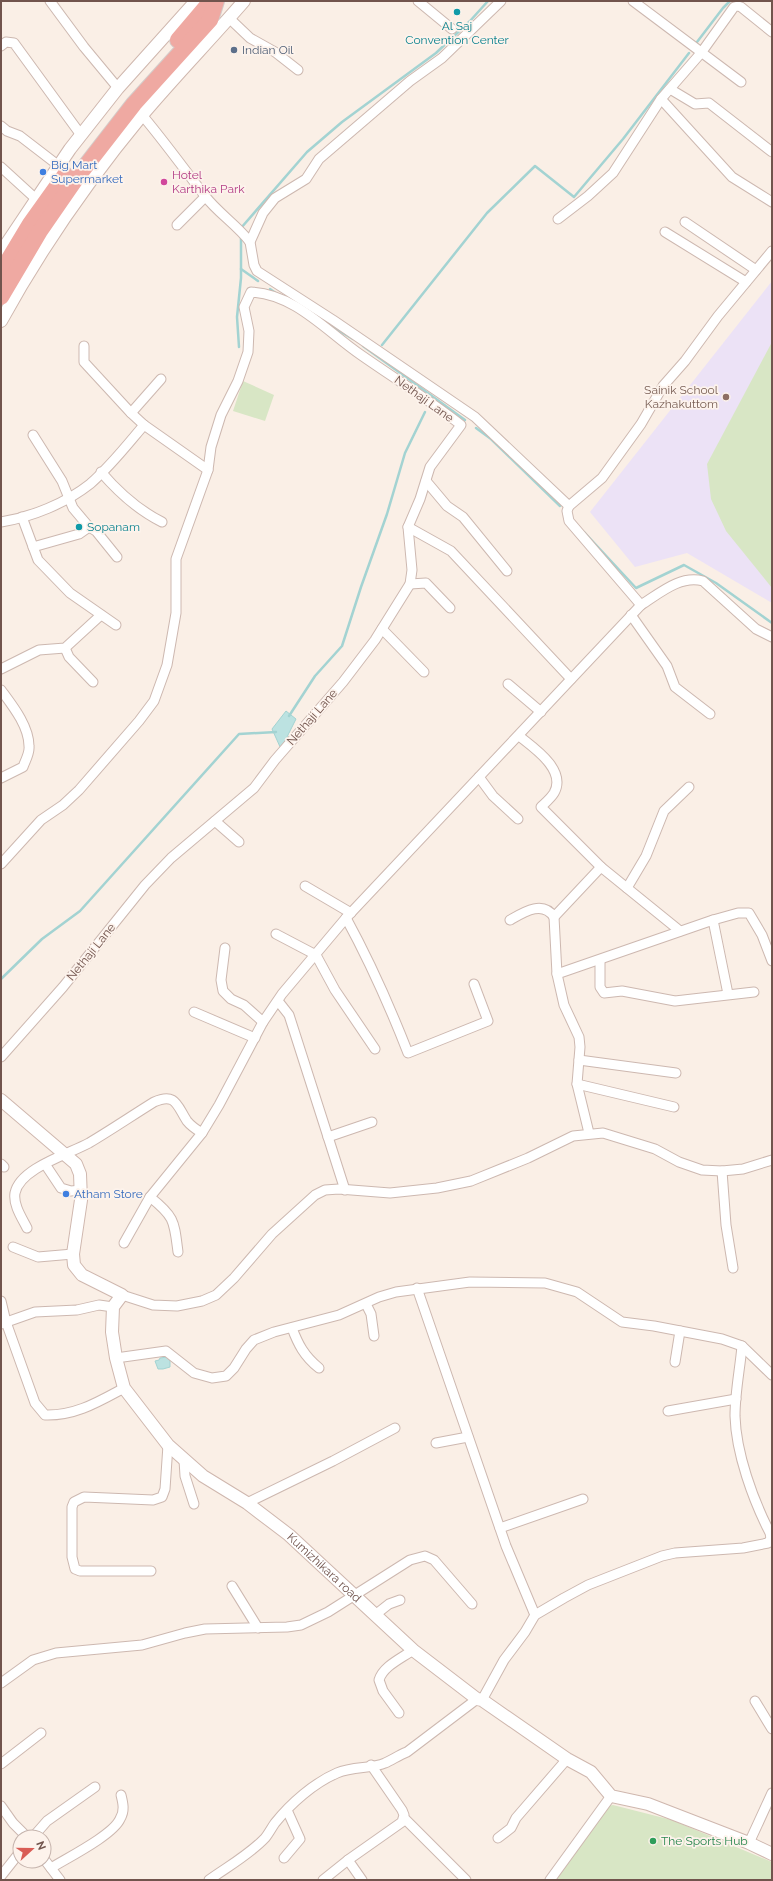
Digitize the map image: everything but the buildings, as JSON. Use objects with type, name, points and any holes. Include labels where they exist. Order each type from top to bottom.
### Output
[{"type":"highway","points":[[1,272],[30,224],[69,170],[198,8],[211,1]]},
{"type":"highway","points":[[1,297],[40,230],[78,176],[134,104],[210,20],[216,1]]},
{"type":"street","points":[[50,1],[84,47],[118,88]]},
{"type":"street","points":[[1,321],[21,284],[88,185],[142,115],[244,1]]},
{"type":"street","points":[[418,1],[452,29]]},
{"type":"street","points":[[250,242],[263,213],[274,198],[306,179],[319,159],[410,81],[447,54],[501,1]]},
{"type":"street","points":[[633,1],[741,82]]},
{"type":"street","points":[[558,219],[588,196],[613,173],[661,100],[701,53],[731,11],[738,6],[772,32]]},
{"type":"street","points":[[1,252],[59,166],[118,88],[198,8]]},
{"type":"street","points":[[229,18],[250,38],[275,52],[298,70]]},
{"type":"street","points":[[1,46],[6,42],[14,43],[81,136]]},
{"type":"street","points":[[670,89],[695,104],[709,103],[772,152]]},
{"type":"street","points":[[661,100],[732,177],[772,202]]},
{"type":"street","points":[[142,115],[190,175],[205,197],[241,229],[250,242],[254,265],[257,271],[333,320],[475,417],[569,506]]},
{"type":"street","points":[[1,126],[6,131],[20,136],[59,166]]},
{"type":"street","points":[[1,167],[36,199]]},
{"type":"street","points":[[177,225],[205,197]]},
{"type":"street","points":[[685,222],[756,270]]},
{"type":"street","points":[[666,232],[746,282]]},
{"type":"street","points":[[641,605],[569,521],[567,511],[569,506],[602,478],[641,424],[663,386],[685,361],[718,316],[772,251]]},
{"type":"street","name":"Nethaji Lane","points":[[1,1057],[63,987],[145,885],[171,858],[254,788],[275,760],[343,682],[382,629],[410,584],[412,570],[408,527],[430,467],[461,425],[434,404],[359,354],[318,321],[277,296],[251,292],[244,307],[249,331],[248,352],[238,381],[220,414],[211,447],[208,470]]},
{"type":"street","points":[[1,864],[41,820],[62,805],[79,790],[154,702],[167,665],[176,613],[176,559],[208,470],[144,425],[131,413],[84,362],[84,346]]},
{"type":"street","points":[[131,413],[161,379]]},
{"type":"street","points":[[1,522],[22,517],[69,498],[91,483],[144,425]]},
{"type":"street","points":[[33,435],[62,481],[73,508],[117,557]]},
{"type":"street","points":[[101,472],[121,494],[145,513],[162,522]]},
{"type":"street","points":[[426,481],[446,506],[463,517],[507,571]]},
{"type":"street","points":[[22,517],[38,560],[70,593],[116,625]]},
{"type":"street","points":[[33,547],[79,534],[89,527]]},
{"type":"street","points":[[408,527],[451,551],[571,680]]},
{"type":"street","points":[[124,1243],[150,1197],[202,1133],[219,1105],[263,1022],[278,1001],[349,915],[641,605],[683,580],[693,578],[703,581],[756,629],[772,637]]},
{"type":"street","points":[[410,584],[426,583],[450,608]]},
{"type":"street","points":[[1,670],[39,650],[65,648],[101,615]]},
{"type":"street","points":[[631,615],[667,666],[675,687],[710,714]]},
{"type":"street","points":[[382,629],[424,672]]},
{"type":"street","points":[[65,648],[69,657],[93,682]]},
{"type":"street","points":[[508,684],[541,712]]},
{"type":"street","points":[[1,690],[19,717],[27,734],[30,747],[23,767],[1,778]]},
{"type":"street","points":[[519,736],[536,749],[556,774],[554,794],[541,807],[601,868],[680,931]]},
{"type":"street","points":[[479,777],[493,796],[518,819]]},
{"type":"street","points":[[626,888],[646,856],[664,811],[689,787]]},
{"type":"street","points":[[215,821],[239,842]]},
{"type":"street","points":[[554,917],[601,868]]},
{"type":"street","points":[[305,886],[349,915],[361,945],[393,1014],[408,1053],[488,1021],[474,984]]},
{"type":"street","points":[[510,920],[533,908],[543,908],[550,911],[554,917],[557,974],[564,1005],[579,1037],[577,1084],[589,1133]]},
{"type":"street","points":[[557,974],[713,920],[738,914],[749,914],[762,935],[772,961]]},
{"type":"street","points":[[713,920],[728,994]]},
{"type":"street","points":[[276,934],[316,955],[335,990],[375,1050]]},
{"type":"street","points":[[225,948],[221,980],[223,991],[231,999],[244,1005],[263,1022]]},
{"type":"street","points":[[600,960],[600,987],[604,993],[622,991],[675,1001],[754,992]]},
{"type":"street","points":[[278,1001],[289,1015],[345,1190]]},
{"type":"street","points":[[194,1012],[255,1038]]},
{"type":"street","points":[[579,1060],[676,1072]]},
{"type":"street","points":[[577,1084],[674,1107]]},
{"type":"street","points":[[27,1228],[14,1201],[15,1194],[21,1182],[45,1164],[65,1153],[88,1144],[162,1098],[170,1098],[178,1103],[188,1122],[202,1133]]},
{"type":"street","points":[[1,1100],[65,1153],[76,1164],[80,1174],[81,1190],[80,1218],[73,1254],[74,1266],[82,1275],[122,1295],[153,1305],[177,1306],[202,1301],[221,1290],[272,1234],[315,1195],[325,1190],[345,1190],[390,1194],[438,1188],[471,1181],[528,1158],[573,1136],[589,1133],[603,1133],[655,1149],[679,1162],[702,1170],[722,1171],[743,1169],[772,1160]]},
{"type":"street","points":[[328,1137],[372,1122]]},
{"type":"street","points":[[45,1164],[61,1188],[72,1191],[81,1190]]},
{"type":"street","points":[[722,1171],[726,1225],[733,1268]]},
{"type":"street","points":[[150,1197],[166,1209],[173,1219],[178,1252]]},
{"type":"street","points":[[13,1247],[38,1257],[73,1254]]},
{"type":"street","points":[[116,1358],[166,1351],[194,1373],[212,1378],[226,1376],[234,1368],[246,1348],[254,1340],[339,1315],[396,1292],[470,1282],[545,1283],[577,1292],[622,1322],[722,1339],[742,1346],[772,1375]]},
{"type":"street","points":[[417,1288],[500,1528],[535,1615]]},
{"type":"street","points":[[3,1323],[35,1312],[77,1310],[99,1305],[113,1307],[122,1295]]},
{"type":"street","points":[[1,1301],[3,1323],[35,1403],[45,1415],[59,1416],[86,1409],[124,1388]]},
{"type":"street","points":[[366,1304],[371,1314],[374,1336]]},
{"type":"street","name":"Kumizhikara road","points":[[113,1307],[112,1332],[116,1358],[124,1388],[168,1445],[203,1476],[247,1503],[289,1535],[413,1650],[480,1699],[567,1759],[591,1772],[611,1796]]},
{"type":"street","points":[[292,1328],[298,1344],[308,1359],[318,1368]]},
{"type":"street","points":[[675,1362],[680,1331]]},
{"type":"street","points":[[209,1880],[219,1877],[265,1838],[286,1810],[303,1795],[336,1773],[349,1769],[384,1764],[394,1757],[407,1752],[480,1699],[504,1660],[525,1632],[535,1615],[588,1585],[662,1556],[675,1553],[743,1548],[768,1543],[771,1538],[770,1533],[753,1494],[740,1452],[735,1417],[742,1346]]},
{"type":"street","points":[[668,1411],[736,1399]]},
{"type":"street","points":[[247,1503],[395,1428]]},
{"type":"street","points":[[436,1443],[468,1437]]},
{"type":"street","points":[[151,1571],[80,1571],[76,1569],[72,1557],[72,1507],[74,1502],[84,1497],[153,1500],[162,1497],[165,1489],[168,1445]]},
{"type":"street","points":[[184,1460],[185,1476],[194,1504]]},
{"type":"street","points":[[500,1528],[582,1499]]},
{"type":"street","points":[[1,1683],[33,1660],[56,1653],[142,1645],[205,1629],[287,1627],[301,1625],[323,1615],[410,1560],[425,1556],[434,1560],[441,1566],[472,1604]]},
{"type":"street","points":[[232,1586],[258,1628]]},
{"type":"street","points":[[375,1615],[389,1604],[400,1600]]},
{"type":"street","points":[[399,1713],[383,1691],[379,1680],[380,1675],[413,1650]]},
{"type":"street","points":[[755,1701],[772,1729]]},
{"type":"street","points":[[1,1764],[41,1733]]},
{"type":"street","points":[[498,1838],[511,1828],[516,1818],[567,1759]]},
{"type":"street","points":[[371,1765],[402,1810],[404,1818],[466,1880]]},
{"type":"street","points":[[40,1829],[47,1821],[94,1787]]},
{"type":"street","points":[[749,1843],[772,1793]]},
{"type":"street","points":[[52,1867],[111,1831],[120,1820],[123,1811],[120,1795]]},
{"type":"street","points":[[550,1880],[611,1796],[648,1804],[749,1843],[772,1854]]},
{"type":"street","points":[[1,1806],[19,1829]]},
{"type":"street","points":[[284,1858],[300,1839],[286,1810]]},
{"type":"street","points":[[323,1880],[348,1860],[399,1826],[404,1818]]},
{"type":"street","points":[[348,1860],[362,1880]]},
{"type":"street","points":[[1,1876],[12,1862]]},
{"type":"street","points":[[52,1869],[60,1880]]},
{"type":"shaded area","name":"Sainik School Kazhakuttom","points":[[772,281],[772,603],[687,553],[635,567],[590,512]]},
{"type":"green space","points":[[772,342],[772,588],[726,531],[711,499],[707,464]]},
{"type":"green space","points":[[243,381],[274,395],[265,421],[233,411]]},
{"type":"green space","name":"The Sports Hub","points":[[613,1805],[672,1820],[772,1862],[772,1880],[556,1880],[608,1806]]},
{"type":"water","points":[[286,711],[296,719],[281,749],[272,729]]},
{"type":"water","points":[[167,1357],[170,1361],[170,1367],[158,1369],[155,1361],[159,1360],[160,1358]]},
{"type":"waterway","points":[[241,228],[307,152],[342,122],[436,53],[470,21],[488,1]]},
{"type":"waterway","points":[[697,42],[730,1]]},
{"type":"waterway","points":[[382,345],[487,213],[535,166],[574,197],[623,139],[689,53]]},
{"type":"waterway","points":[[239,347],[237,317],[241,278],[241,235]]},
{"type":"waterway","points":[[241,269],[258,281]]},
{"type":"waterway","points":[[270,289],[277,294]]},
{"type":"waterway","points":[[326,323],[353,339]]},
{"type":"waterway","points":[[363,346],[465,420]]},
{"type":"waterway","points":[[289,716],[315,676],[342,646],[387,514],[405,453],[425,412]]},
{"type":"waterway","points":[[476,428],[491,439],[560,506]]},
{"type":"waterway","points":[[584,532],[636,588],[684,565],[716,583],[772,623]]},
{"type":"waterway","points":[[1,979],[42,939],[80,911],[239,734],[276,732]]},
{"type":"place","name":"Al Saj Convention Center","points":[[457,12]]},
{"type":"place","name":"Indian Oil","points":[[234,50]]},
{"type":"place","name":"Big Mart Supermarket","points":[[43,172]]},
{"type":"place","name":"Hotel Karthika Park","points":[[164,182]]},
{"type":"place","name":"Sainik School Kazhakuttom","points":[[726,397]]},
{"type":"place","name":"Sopanam","points":[[79,527]]},
{"type":"place","name":"Atham Store","points":[[66,1194]]},
{"type":"place","name":"The Sports Hub","points":[[653,1841]]}]
